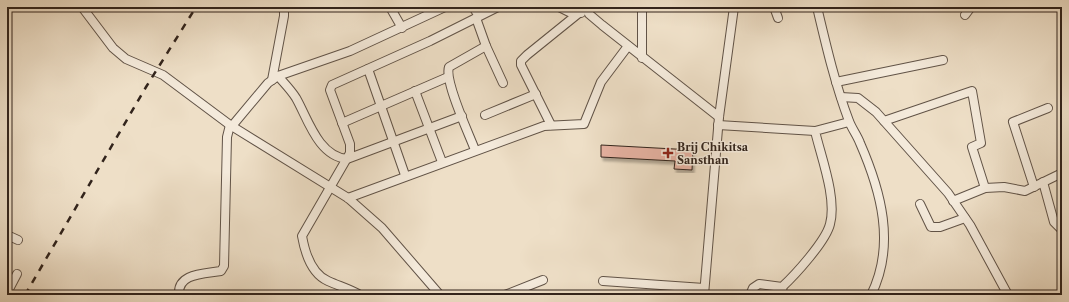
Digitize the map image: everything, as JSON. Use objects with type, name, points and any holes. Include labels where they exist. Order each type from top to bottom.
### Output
[{"type":"street","points":[[82,7],[113,48],[126,59],[163,75],[231,126],[348,198],[382,228],[440,295]]},
{"type":"street","points":[[275,78],[284,7]]},
{"type":"street","points":[[390,7],[402,28]]},
{"type":"street","points":[[180,295],[180,285],[183,280],[189,277],[221,270],[224,266],[227,137],[231,126],[275,78],[350,51],[402,28],[431,10],[445,7]]},
{"type":"street","points":[[474,7],[486,46],[503,84]]},
{"type":"street","points":[[360,295],[327,280],[318,274],[313,267],[302,236],[304,230],[350,153],[350,144],[330,90],[332,85],[498,7]]},
{"type":"street","points":[[559,7],[570,13],[579,13],[588,10],[642,58],[719,121],[815,131],[849,122]]},
{"type":"street","points":[[642,7],[642,58]]},
{"type":"street","points":[[603,281],[704,291],[719,121],[734,7]]},
{"type":"street","points":[[774,7],[778,18]]},
{"type":"street","points":[[817,7],[836,82],[849,122],[860,142],[878,189],[884,220],[880,272],[871,295]]},
{"type":"street","points":[[965,15],[971,7]]},
{"type":"street","points":[[551,125],[521,65],[523,58],[579,13]]},
{"type":"street","points":[[475,150],[448,77],[449,68],[486,46]]},
{"type":"street","points":[[348,198],[475,150],[551,125],[584,124],[601,82],[628,46]]},
{"type":"street","points":[[836,82],[943,60]]},
{"type":"street","points":[[368,69],[406,175]]},
{"type":"street","points":[[342,123],[448,77]]},
{"type":"street","points":[[275,78],[295,97],[312,129],[328,152],[337,158],[346,159],[462,116]]},
{"type":"street","points":[[415,91],[442,162]]},
{"type":"street","points":[[884,121],[972,91],[981,143],[972,147],[985,188]]},
{"type":"street","points":[[485,115],[536,94]]},
{"type":"street","points":[[841,96],[858,98],[866,103],[884,121],[953,201],[1008,295]]},
{"type":"street","points":[[1034,187],[1013,122],[1048,108]]},
{"type":"street","points":[[750,295],[753,288],[759,284],[782,291],[823,240],[830,225],[832,213],[830,193],[815,131]]},
{"type":"street","points":[[953,201],[985,188],[1004,188],[1025,191],[1062,173]]},
{"type":"street","points":[[1043,182],[1054,222],[1062,230]]},
{"type":"street","points":[[920,204],[931,227],[940,227],[964,218]]},
{"type":"street","points":[[7,235],[18,240]]},
{"type":"street","points":[[7,293],[17,274]]},
{"type":"street","points":[[505,295],[543,280]]},
{"type":"building","points":[[601,145],[693,150],[692,170],[674,169],[675,161],[601,157]]},
{"type":"railway","points":[[25,295],[146,87],[196,7]]},
{"type":"place","name":"Brij Chikitsa Sansthan","points":[[668,153]]}]
